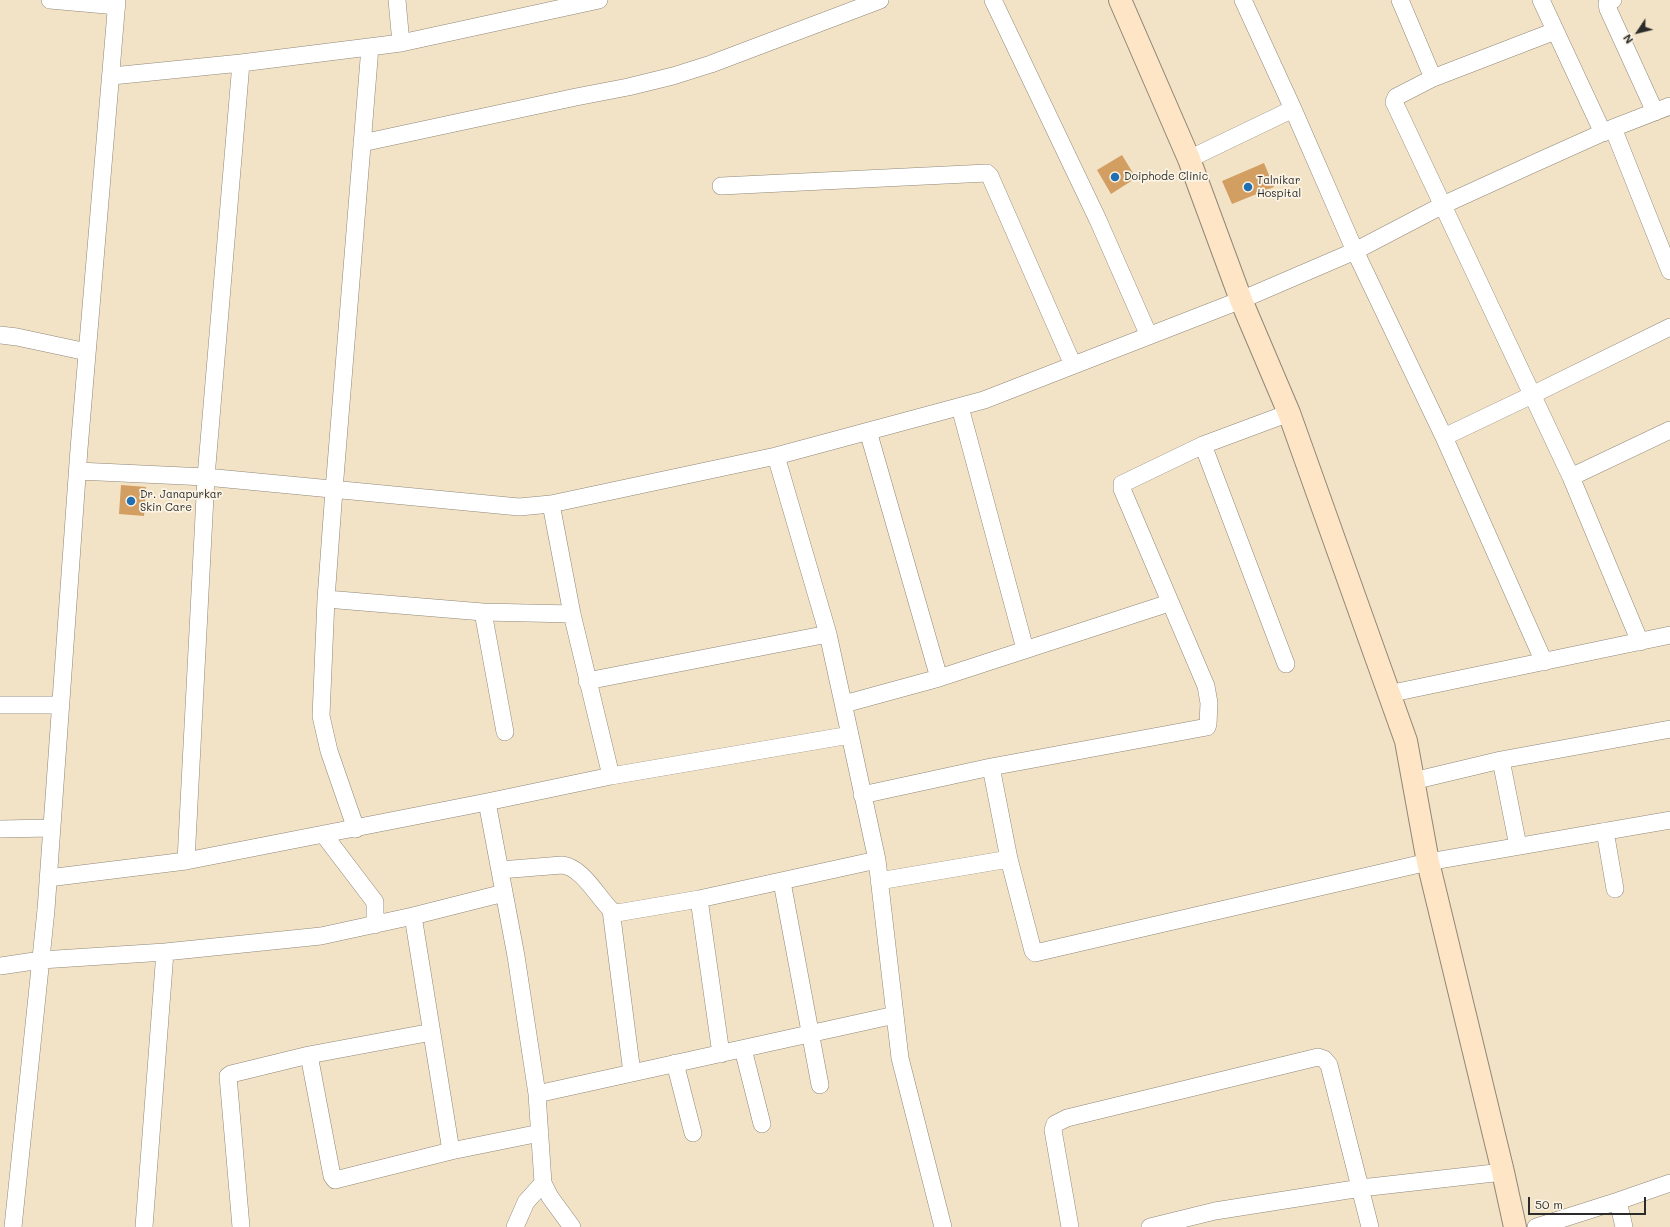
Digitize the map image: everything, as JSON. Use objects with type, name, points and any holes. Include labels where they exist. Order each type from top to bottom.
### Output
[{"type":"street","points":[[14,1227],[48,878],[87,352],[112,76],[117,3],[50,0]]},
{"type":"street","points":[[397,0],[401,43]]},
{"type":"street","points":[[112,76],[240,63],[401,43],[599,0]]},
{"type":"street","points":[[362,143],[628,87],[673,76],[711,64],[880,0]]},
{"type":"street","points":[[993,0],[1095,213],[1149,336]]},
{"type":"street","points":[[1120,0],[1189,159],[1241,300],[1289,413],[1406,741],[1428,862],[1503,1172],[1514,1227]]},
{"type":"street","points":[[1243,0],[1293,109],[1355,252],[1444,436],[1544,662]]},
{"type":"street","points":[[1400,0],[1434,78]]},
{"type":"street","points":[[1541,0],[1608,131],[1670,271]]},
{"type":"street","points":[[78,471],[206,477],[519,507],[551,504],[776,456],[984,400],[1241,300],[1355,252],[1443,205],[1608,131],[1662,109],[1608,9],[1607,4],[1613,0]]},
{"type":"street","points":[[1556,31],[1434,78],[1396,96],[1394,102],[1571,477],[1640,642]]},
{"type":"street","points":[[356,828],[322,726],[321,716],[326,599],[370,47]]},
{"type":"street","points":[[186,861],[206,477],[240,63]]},
{"type":"street","points":[[1189,159],[1293,109]]},
{"type":"street","points":[[721,186],[987,173],[990,176],[1073,365]]},
{"type":"street","points":[[1444,436],[1532,396],[1670,327]]},
{"type":"street","points":[[0,335],[17,337],[87,352]]},
{"type":"street","points":[[960,407],[1025,649]]},
{"type":"street","points":[[862,794],[991,767],[1207,726],[1209,703],[1206,686],[1169,604],[1121,486],[1124,482],[1203,445],[1289,413]]},
{"type":"street","points":[[1571,477],[1670,430]]},
{"type":"street","points":[[868,431],[939,678]]},
{"type":"street","points":[[1203,445],[1286,664]]},
{"type":"street","points":[[776,456],[828,634],[844,704],[877,860],[900,1058],[943,1227]]},
{"type":"street","points":[[551,504],[572,614],[611,776]]},
{"type":"street","points":[[326,599],[483,612],[572,614]]},
{"type":"street","points":[[844,704],[939,678],[1025,649],[1169,604]]},
{"type":"street","points":[[483,612],[505,732]]},
{"type":"street","points":[[587,681],[828,634]]},
{"type":"street","points":[[1388,694],[1670,635]]},
{"type":"street","points":[[0,705],[60,705]]},
{"type":"street","points":[[1413,781],[1501,760],[1670,729]]},
{"type":"street","points":[[48,878],[186,861],[324,835],[611,776],[850,735]]},
{"type":"street","points":[[1501,760],[1518,846]]},
{"type":"street","points":[[991,767],[1010,859],[1033,951],[1035,953],[1428,862],[1670,820]]},
{"type":"street","points":[[487,802],[516,956],[537,1094],[543,1183],[550,1197],[572,1227]]},
{"type":"street","points":[[0,829],[52,828]]},
{"type":"street","points":[[1605,831],[1615,889]]},
{"type":"street","points":[[324,835],[375,902],[375,925]]},
{"type":"street","points":[[879,881],[1010,859]]},
{"type":"street","points":[[611,910],[620,912],[699,899],[877,860]]},
{"type":"street","points":[[500,870],[562,865],[572,867],[580,873],[611,910],[632,1073]]},
{"type":"street","points":[[782,882],[812,1034],[820,1085]]},
{"type":"street","points":[[0,966],[40,960],[165,952],[321,936],[375,925],[504,893]]},
{"type":"street","points":[[699,899],[721,1054]]},
{"type":"street","points":[[413,916],[451,1151]]},
{"type":"street","points":[[144,1227],[165,952]]},
{"type":"street","points":[[537,1094],[895,1016]]},
{"type":"street","points":[[241,1227],[227,1078],[231,1074],[309,1055],[432,1032]]},
{"type":"street","points":[[743,1049],[762,1124]]},
{"type":"street","points":[[309,1055],[333,1179],[451,1151],[540,1133]]},
{"type":"street","points":[[1070,1227],[1053,1130],[1057,1122],[1067,1118],[1318,1057],[1324,1059],[1328,1065],[1370,1227]]},
{"type":"street","points":[[675,1064],[693,1133]]},
{"type":"street","points":[[1150,1227],[1194,1222],[1215,1211],[1361,1188],[1503,1172]]},
{"type":"street","points":[[516,1227],[526,1202],[543,1183]]},
{"type":"street","points":[[1536,1227],[1670,1183]]},
{"type":"street","points":[[1618,1201],[1624,1227]]},
{"type":"building","points":[[1122,155],[1136,178],[1111,194],[1097,170]]},
{"type":"building","points":[[1264,163],[1274,187],[1232,204],[1222,181]]},
{"type":"building","points":[[121,485],[146,487],[144,516],[119,514]]},
{"type":"place","name":"Doiphode Clinic","points":[[1115,177]]},
{"type":"place","name":"Talnikar Hospital","points":[[1248,187]]},
{"type":"place","name":"Dr. Janapurkar Skin Care","points":[[131,501]]}]
